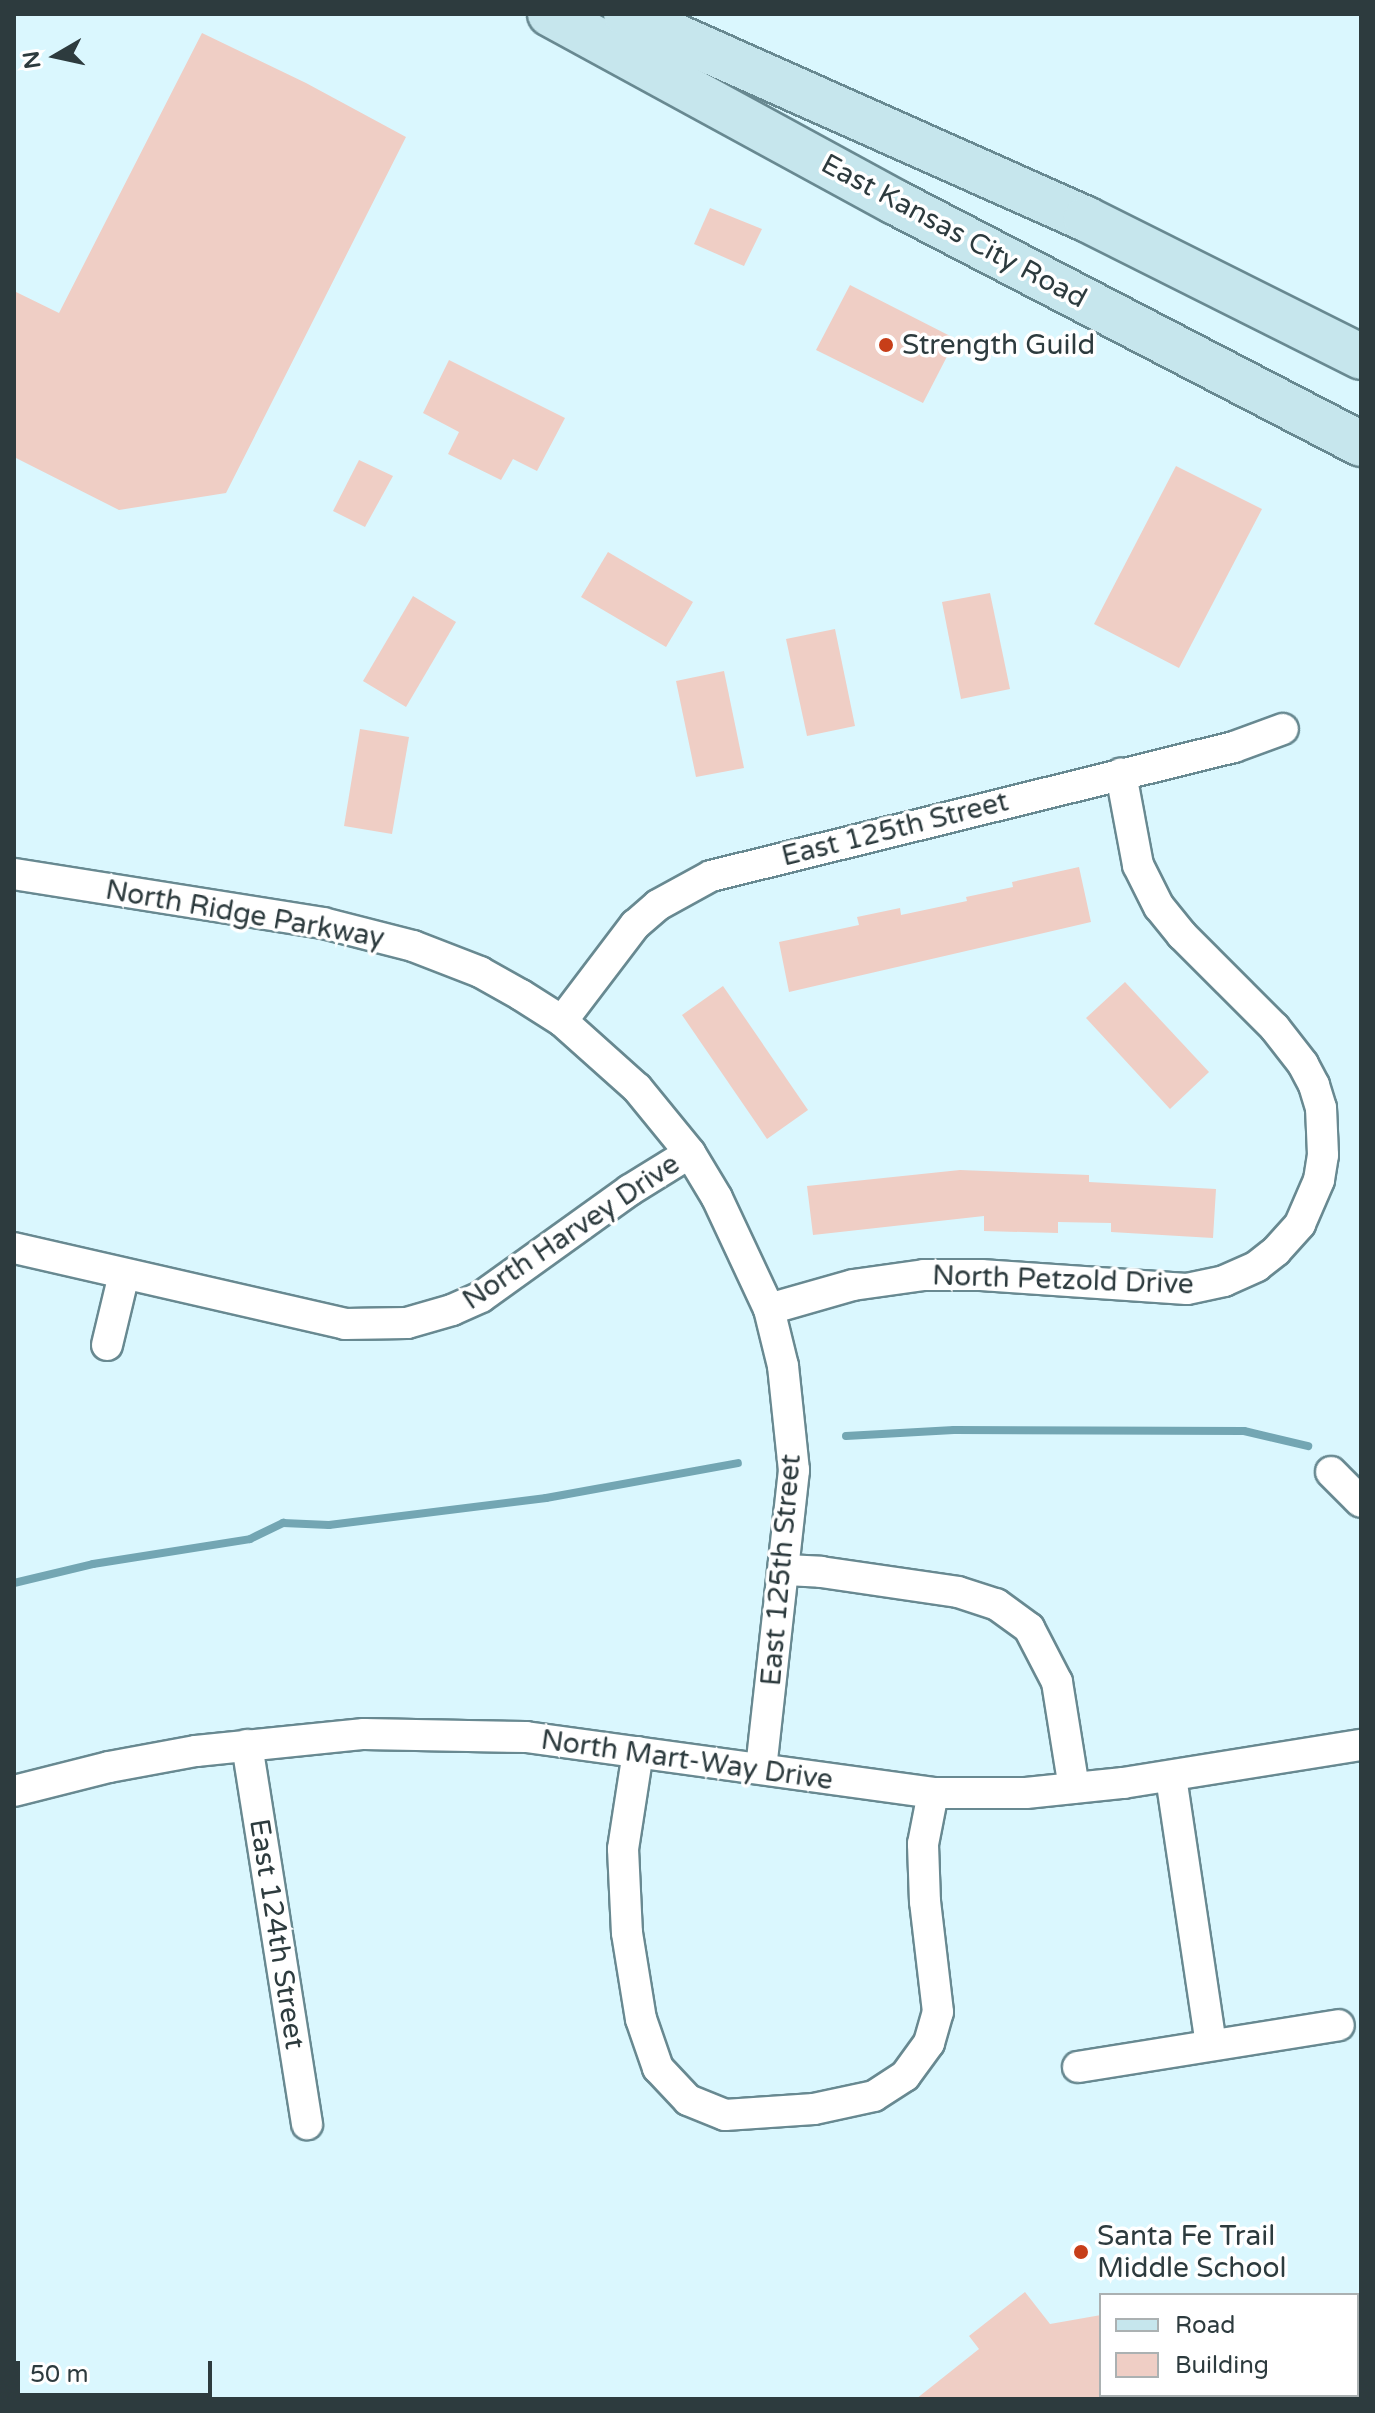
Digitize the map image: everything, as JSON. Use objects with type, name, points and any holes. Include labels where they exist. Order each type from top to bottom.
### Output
[{"type":"main road","name":"East Kansas City Road","points":[[550,14],[895,202],[1361,444]]},
{"type":"main road","name":"East Kansas City Road","points":[[626,14],[1086,219],[1361,357]]},
{"type":"street","name":"East 125th Street","points":[[562,1021],[635,925],[658,905],[711,876],[1234,747],[1283,729]]},
{"type":"street","name":"North Petzold Drive","points":[[769,1309],[853,1285],[924,1275],[981,1275],[1187,1289],[1224,1281],[1257,1266],[1276,1251],[1300,1224],[1319,1180],[1323,1155],[1321,1108],[1314,1085],[1303,1064],[1275,1028],[1182,935],[1159,907],[1138,865],[1121,774]]},
{"type":"street","name":"North Ridge Parkway","points":[[14,874],[323,923],[413,946],[480,972],[562,1021],[637,1088],[690,1153]]},
{"type":"street","name":"East 125th Street","points":[[690,1153],[717,1198],[769,1309],[792,1429],[794,1470],[786,1570],[761,1768]]},
{"type":"street","name":"North Harvey Drive","points":[[14,1248],[345,1324],[407,1323],[452,1310],[481,1297],[630,1190],[690,1153]]},
{"type":"street","points":[[107,1345],[124,1274]]},
{"type":"street","points":[[1331,1472],[1361,1502]]},
{"type":"street","points":[[786,1570],[821,1572],[958,1592],[996,1604],[1029,1628],[1057,1682],[1074,1788]]},
{"type":"street","name":"North Mart-Way Drive","points":[[14,1791],[109,1767],[247,1745],[364,1734],[526,1737],[933,1793],[1026,1793],[1074,1788],[1171,1777],[1361,1745]]},
{"type":"street","name":"East 124th Street","points":[[247,1745],[307,2124]]},
{"type":"street","points":[[638,1752],[623,1849],[627,1933],[641,2019],[658,2068],[688,2100],[725,2115],[814,2109],[874,2096],[905,2076],[929,2043],[938,2012],[925,1902],[923,1844],[933,1793]]},
{"type":"street","points":[[1171,1777],[1211,2045]]},
{"type":"street","points":[[1078,2067],[1339,2025]]},
{"type":"building","points":[[202,33],[306,83],[406,137],[226,493],[119,510],[14,457],[14,291],[59,313]]},
{"type":"building","points":[[710,208],[762,229],[744,266],[694,244]]},
{"type":"building","name":"Strength Guild","points":[[850,285],[956,339],[923,403],[816,350]]},
{"type":"building","points":[[449,360],[565,418],[537,471],[513,459],[501,480],[448,454],[459,432],[423,413]]},
{"type":"building","points":[[359,460],[393,476],[365,527],[333,511]]},
{"type":"building","points":[[1176,466],[1262,509],[1179,668],[1094,624]]},
{"type":"building","points":[[608,552],[693,602],[666,647],[581,597]]},
{"type":"building","points":[[990,593],[1010,689],[961,699],[942,602]]},
{"type":"building","points":[[413,596],[456,622],[406,707],[363,681]]},
{"type":"building","points":[[835,629],[855,726],[807,736],[786,639]]},
{"type":"building","points":[[724,671],[744,768],[696,777],[676,681]]},
{"type":"building","points":[[360,729],[409,737],[392,834],[344,826]]},
{"type":"building","points":[[1079,867],[1091,922],[789,992],[779,942],[859,925],[857,917],[900,908],[901,915],[967,901],[966,897],[1013,887],[1012,882]]},
{"type":"building","points":[[1125,982],[1209,1072],[1170,1109],[1086,1018]]},
{"type":"building","points":[[723,986],[808,1110],[767,1139],[682,1015]]},
{"type":"building","points":[[960,1170],[1089,1175],[1089,1182],[1216,1189],[1213,1238],[1111,1232],[1111,1223],[1058,1222],[1058,1233],[984,1231],[984,1216],[813,1235],[807,1186]]},
{"type":"building","name":"Santa Fe Trail Middle School","points":[[1025,2292],[1050,2324],[1099,2315],[1101,2399],[916,2399],[979,2349],[969,2336]]},
{"type":"waterway","points":[[846,1436],[954,1430],[1244,1431],[1308,1446]]},
{"type":"waterway","points":[[14,1583],[93,1564],[250,1539],[283,1523],[329,1525],[546,1498],[738,1463]]},
{"type":"place","name":"Strength Guild","points":[[886,345]]},
{"type":"place","name":"Santa Fe Trail Middle School","points":[[1081,2252]]}]
